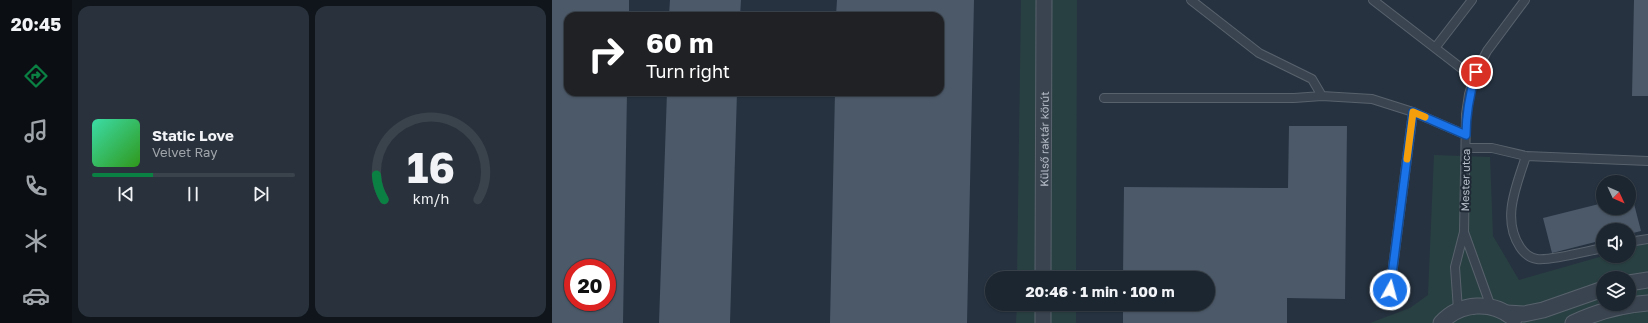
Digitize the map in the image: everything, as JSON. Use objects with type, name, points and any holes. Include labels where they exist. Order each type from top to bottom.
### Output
[{"type":"street","name":"Külső raktár körút","points":[[1043,271],[1044,0]]},
{"type":"street","points":[[1636,282],[1648,280]]},
{"type":"street","points":[[1441,323],[1448,316],[1458,310],[1472,306],[1491,307],[1511,318],[1543,310],[1596,291]]},
{"type":"street","points":[[1573,323],[1609,310],[1648,303]]},
{"type":"street","points":[[1043,311],[1043,323]]},
{"type":"lane","points":[[1191,0],[1259,53],[1312,79],[1322,96]]},
{"type":"lane","points":[[1373,0],[1474,78]]},
{"type":"lane","points":[[1435,48],[1472,0]]},
{"type":"lane","name":"Mester utca","points":[[1464,232],[1466,114],[1469,94],[1474,78],[1487,51],[1525,0]]},
{"type":"lane","points":[[1104,98],[1294,98],[1322,96],[1372,99],[1413,112],[1466,135]]},
{"type":"lane","points":[[1390,290],[1413,112]]},
{"type":"lane","points":[[1466,148],[1492,148],[1526,156],[1648,161]]},
{"type":"lane","points":[[1526,156],[1514,196],[1510,216],[1517,242],[1525,254],[1536,259],[1596,249]]},
{"type":"lane","points":[[1464,232],[1491,307]]},
{"type":"lane","points":[[1458,310],[1455,267],[1464,232]]},
{"type":"lane","points":[[1636,241],[1648,239]]},
{"type":"green space","points":[[1021,0],[1077,0],[1076,271],[1017,271]]},
{"type":"green space","points":[[1434,155],[1490,157],[1493,236],[1519,280],[1596,258],[1596,263],[1636,263],[1636,246],[1648,243],[1648,323],[1370,323],[1410,308],[1428,295]]},
{"type":"green space","points":[[1017,311],[1076,311],[1076,323],[1016,323]]},
{"type":"building","points":[[552,0],[629,0],[629,12],[564,12],[564,96],[627,96],[623,323],[552,323]]},
{"type":"building","points":[[670,0],[741,0],[740,12],[669,12]]},
{"type":"building","points":[[837,0],[974,0],[967,323],[830,323],[835,96],[944,96],[944,12],[836,12]]},
{"type":"building","points":[[1634,0],[1648,0],[1648,96],[1632,96]]},
{"type":"building","points":[[667,96],[737,96],[730,323],[659,323]]},
{"type":"building","points":[[1289,126],[1347,126],[1345,299],[1287,298],[1287,323],[1123,323],[1123,311],[1215,311],[1215,271],[1123,271],[1124,187],[1288,188]]},
{"type":"building","points":[[1596,205],[1596,215],[1636,215],[1636,212],[1641,231],[1636,232],[1636,223],[1596,223],[1596,242],[1552,253],[1543,218]]},
{"type":"slow traffic","points":[[1407,159],[1413,112],[1425,117]]},
{"type":"route","points":[[1390,290],[1413,112],[1466,135],[1466,114],[1469,94],[1476,72]]}]
